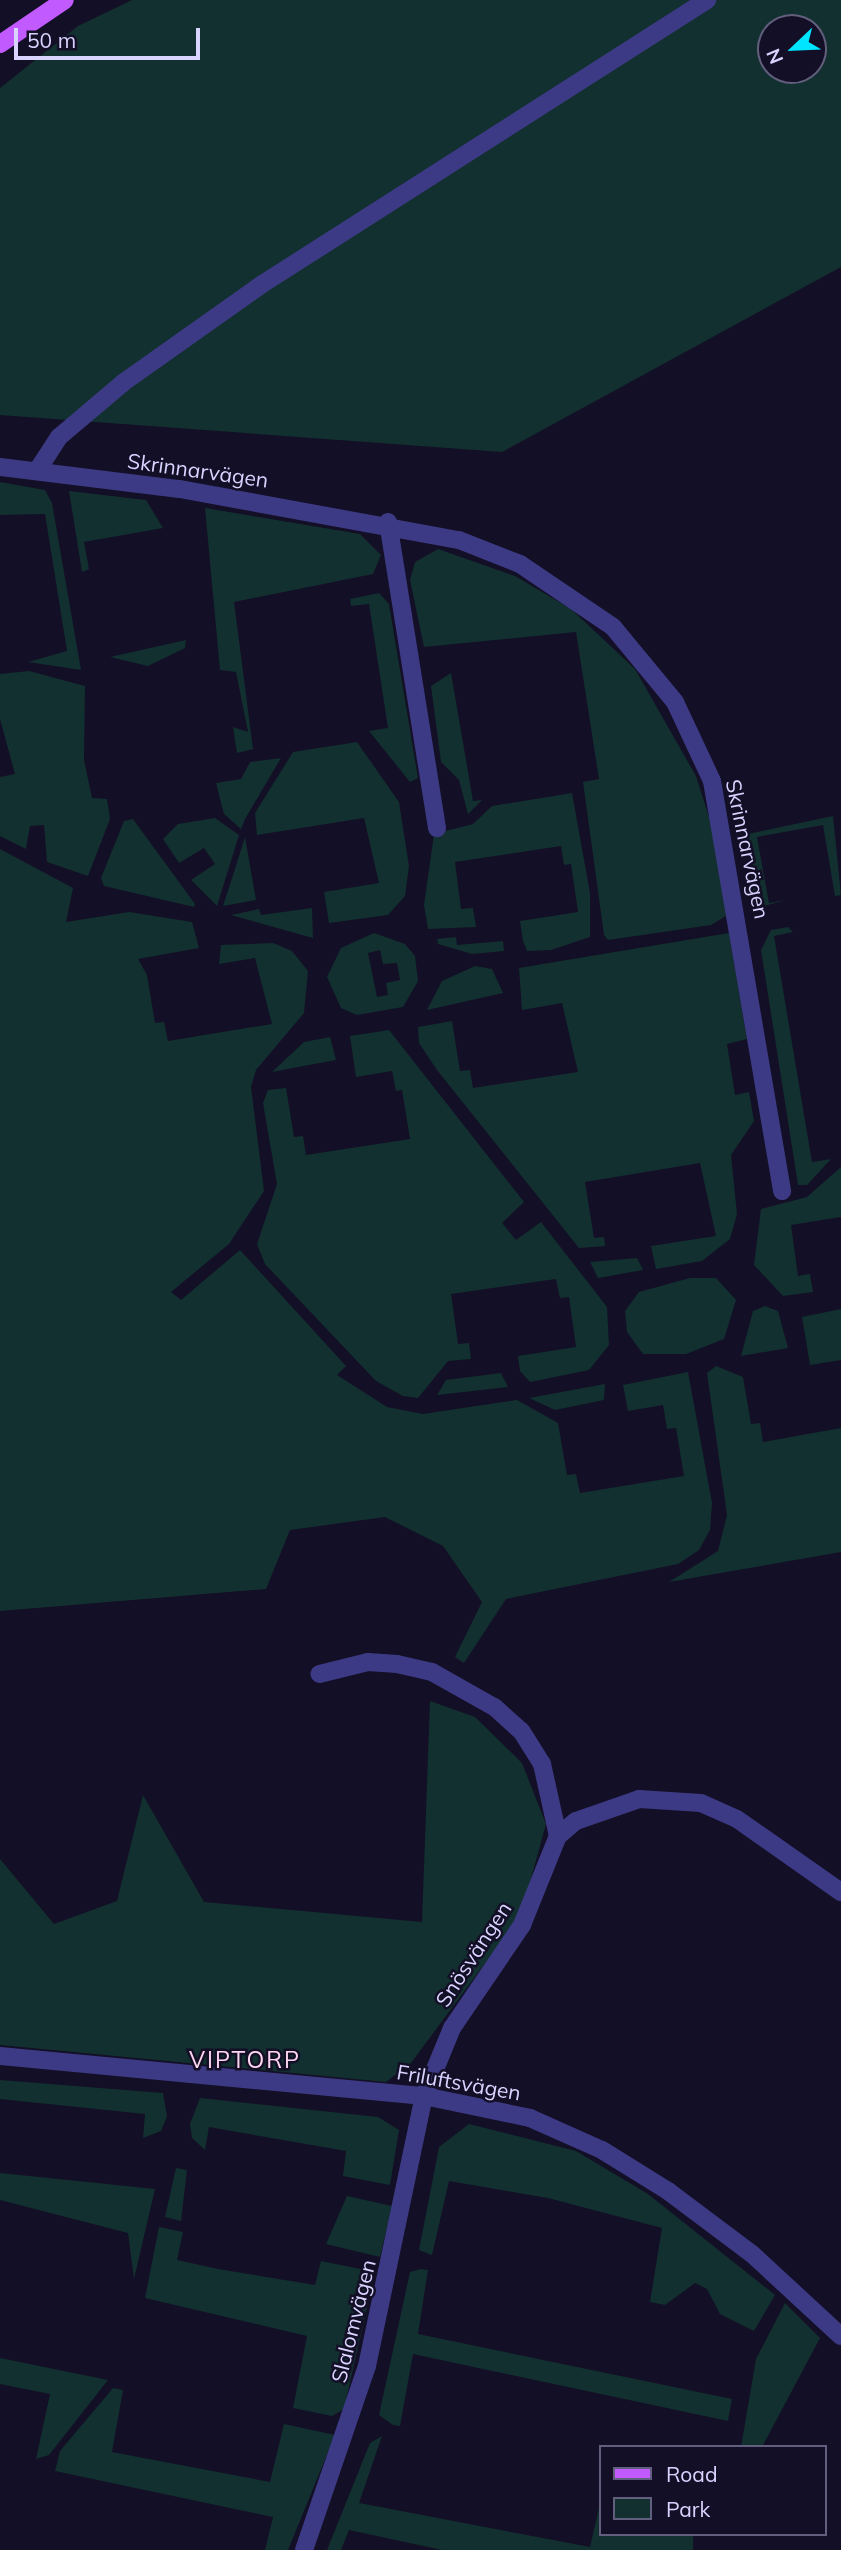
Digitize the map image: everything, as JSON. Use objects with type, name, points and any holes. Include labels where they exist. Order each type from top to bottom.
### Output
[{"type":"main road","points":[[0,44],[65,0]]},
{"type":"street","points":[[37,471],[59,437],[124,382],[264,283],[707,0]]},
{"type":"street","name":"Skrinnarvägen","points":[[0,467],[388,522],[460,540],[568,593],[613,627],[675,702],[698,745],[723,822],[782,1191]]},
{"type":"street","points":[[388,522],[437,828]]},
{"type":"street","points":[[319,1674],[368,1662],[397,1664],[432,1672],[494,1707],[521,1731],[542,1764],[558,1836],[576,1821],[639,1799],[701,1803],[737,1819],[841,1892]]},
{"type":"street","name":"Snösvängen","points":[[424,2096],[452,2028],[522,1925],[558,1836]]},
{"type":"street","name":"Friluftsvägen","points":[[0,2056],[424,2096],[530,2118],[602,2150],[752,2254],[841,2336]]},
{"type":"street","name":"Slalomvägen","points":[[304,2550],[367,2366],[424,2096]]},
{"type":"green space","points":[[132,0],[841,0],[841,267],[502,452],[0,415],[0,88],[78,26]]},
{"type":"green space","points":[[0,482],[45,490],[52,503],[81,670],[28,662],[67,651],[45,514],[0,515]]},
{"type":"green space","points":[[69,491],[146,500],[163,528],[84,542],[89,569],[82,572]]},
{"type":"green space","points":[[205,508],[360,534],[381,555],[373,574],[234,602],[253,749],[237,753],[233,727],[248,732],[236,672],[220,670]]},
{"type":"green space","points":[[438,549],[515,576],[571,609],[635,669],[696,776],[716,839],[726,916],[711,925],[608,940],[604,935],[583,782],[599,779],[576,632],[424,647],[410,580],[415,562]]},
{"type":"green space","points":[[379,593],[389,604],[418,778],[410,782],[369,731],[388,728],[369,604],[351,606],[350,599]]},
{"type":"green space","points":[[186,640],[185,648],[148,666],[110,657]]},
{"type":"green space","points":[[29,671],[85,686],[84,760],[92,798],[107,799],[110,819],[88,876],[47,862],[44,825],[30,826],[26,849],[0,836],[0,777],[15,774],[0,719],[0,674]]},
{"type":"green space","points":[[451,673],[473,801],[482,800],[468,814],[459,780],[441,762],[431,686]]},
{"type":"green space","points":[[357,742],[399,802],[409,866],[405,896],[388,915],[329,923],[324,892],[379,883],[364,818],[257,835],[255,813],[293,752]]},
{"type":"green space","points":[[281,758],[241,829],[224,814],[216,783],[241,779],[250,762]]},
{"type":"green space","points":[[572,793],[590,893],[590,937],[551,950],[527,951],[523,941],[520,921],[578,912],[571,864],[564,865],[561,846],[455,862],[461,909],[473,908],[476,927],[428,929],[424,905],[434,834],[473,824],[492,806]]},
{"type":"green space","points":[[833,816],[841,895],[835,896],[823,825],[757,837],[769,903],[786,900],[764,906],[753,895],[748,834]]},
{"type":"green space","points":[[215,818],[239,835],[217,906],[191,880],[215,864],[204,848],[179,863],[163,839],[178,824]]},
{"type":"green space","points":[[133,819],[195,904],[194,907],[104,886],[101,878],[124,821]]},
{"type":"green space","points":[[245,837],[256,900],[223,906],[235,869]]},
{"type":"green space","points":[[0,849],[73,888],[66,922],[129,912],[192,922],[199,948],[138,959],[147,975],[155,1023],[164,1022],[168,1041],[272,1024],[255,958],[219,964],[221,945],[273,943],[292,951],[308,971],[304,1013],[256,1070],[251,1087],[264,1191],[229,1244],[171,1292],[181,1300],[240,1250],[346,1366],[337,1375],[387,1407],[423,1414],[517,1400],[558,1423],[567,1475],[576,1474],[580,1493],[684,1476],[676,1428],[667,1429],[663,1405],[628,1411],[623,1385],[688,1372],[712,1503],[710,1530],[699,1550],[678,1564],[506,1599],[464,1663],[455,1657],[482,1602],[443,1546],[385,1517],[290,1530],[266,1589],[0,1611]]},
{"type":"green space","points":[[312,908],[313,938],[231,915],[259,909],[261,915]]},
{"type":"green space","points":[[788,927],[793,932],[774,936],[812,1162],[831,1159],[807,1185],[798,1185],[761,950],[771,930]]},
{"type":"green space","points":[[374,933],[405,944],[415,956],[418,981],[403,1007],[357,1015],[341,1008],[327,977],[341,948]],"holes":[[[380,950],[383,964],[397,963],[400,980],[386,983],[388,995],[377,997],[368,953]]]},
{"type":"green space","points":[[729,933],[747,1039],[727,1044],[735,1095],[749,1092],[754,1121],[731,1155],[737,1214],[730,1239],[702,1261],[656,1269],[651,1246],[716,1236],[700,1163],[585,1182],[594,1238],[604,1237],[605,1246],[579,1248],[437,1070],[419,1043],[418,1027],[452,1021],[460,1071],[470,1070],[473,1088],[578,1072],[562,1003],[522,1010],[519,968]]},
{"type":"green space","points":[[456,937],[457,945],[503,941],[504,951],[472,954],[438,944],[437,939]]},
{"type":"green space","points":[[475,966],[492,969],[503,993],[427,1010],[442,981]]},
{"type":"green space","points":[[389,1030],[524,1202],[502,1223],[516,1240],[541,1222],[607,1307],[609,1345],[589,1370],[530,1382],[520,1371],[518,1356],[576,1347],[569,1297],[560,1298],[556,1279],[451,1294],[458,1344],[469,1343],[471,1359],[448,1361],[418,1398],[403,1396],[376,1381],[265,1264],[257,1244],[277,1184],[263,1103],[268,1090],[286,1088],[294,1137],[303,1136],[306,1155],[410,1139],[402,1090],[396,1091],[392,1071],[356,1077],[350,1036]]},
{"type":"green space","points":[[330,1037],[336,1060],[272,1072],[304,1042]]},
{"type":"green space","points":[[841,1167],[841,1217],[791,1225],[798,1276],[810,1274],[813,1292],[783,1296],[754,1265],[761,1209],[807,1197]]},
{"type":"green space","points":[[637,1258],[643,1270],[598,1278],[590,1262]]},
{"type":"green space","points":[[690,1278],[716,1278],[736,1300],[724,1339],[686,1354],[643,1354],[627,1332],[625,1311],[639,1292]]},
{"type":"green space","points":[[765,1306],[778,1311],[788,1348],[741,1356],[753,1311]]},
{"type":"green space","points":[[841,1309],[841,1360],[810,1365],[802,1317]]},
{"type":"green space","points":[[716,1366],[743,1377],[751,1424],[760,1423],[763,1442],[841,1428],[841,1552],[669,1582],[718,1551],[727,1515],[707,1373]]},
{"type":"green space","points":[[501,1373],[508,1387],[437,1395],[446,1380]]},
{"type":"green space","points":[[605,1384],[604,1400],[555,1410],[529,1398]]},
{"type":"green space","points":[[430,1701],[475,1717],[522,1763],[546,1824],[521,1915],[411,2063],[386,2082],[0,2045],[0,1859],[54,1924],[117,1901],[143,1795],[204,1902],[422,1922]]},
{"type":"green space","points":[[0,2080],[163,2093],[167,2116],[161,2131],[143,2138],[145,2114],[0,2099]]},
{"type":"green space","points":[[200,2098],[378,2117],[399,2130],[390,2185],[343,2176],[346,2151],[209,2127],[205,2150],[192,2138],[190,2124]]},
{"type":"green space","points":[[469,2124],[576,2151],[648,2194],[775,2295],[754,2331],[720,2314],[707,2289],[695,2283],[665,2305],[650,2302],[662,2228],[548,2198],[449,2181],[432,2255],[419,2250],[439,2147]]},
{"type":"green space","points":[[176,2168],[187,2170],[181,2221],[165,2217]]},
{"type":"green space","points":[[0,2173],[155,2189],[134,2279],[128,2233],[0,2200]]},
{"type":"green space","points":[[347,2196],[392,2206],[380,2257],[326,2244]]},
{"type":"green space","points":[[159,2227],[183,2232],[177,2260],[218,2269],[315,2285],[321,2261],[375,2272],[344,2409],[332,2416],[293,2408],[307,2336],[145,2298]]},
{"type":"green space","points":[[428,2270],[418,2334],[732,2399],[728,2421],[413,2354],[400,2426],[393,2425],[379,2415],[410,2272]]},
{"type":"green space","points":[[785,2303],[820,2338],[763,2445],[741,2445],[756,2359]]},
{"type":"green space","points":[[0,2358],[108,2380],[49,2455],[36,2459],[50,2394],[0,2384]]},
{"type":"green space","points":[[113,2388],[123,2390],[112,2452],[270,2482],[284,2424],[335,2435],[288,2550],[265,2550],[273,2517],[55,2471],[60,2451]]},
{"type":"green space","points":[[382,2436],[359,2503],[590,2547],[600,2503],[600,2536],[693,2536],[693,2550],[442,2550],[349,2530],[341,2550],[327,2550],[370,2443]]},
{"type":"district","name":"VIPTORP","points":[[245,2060]]}]
